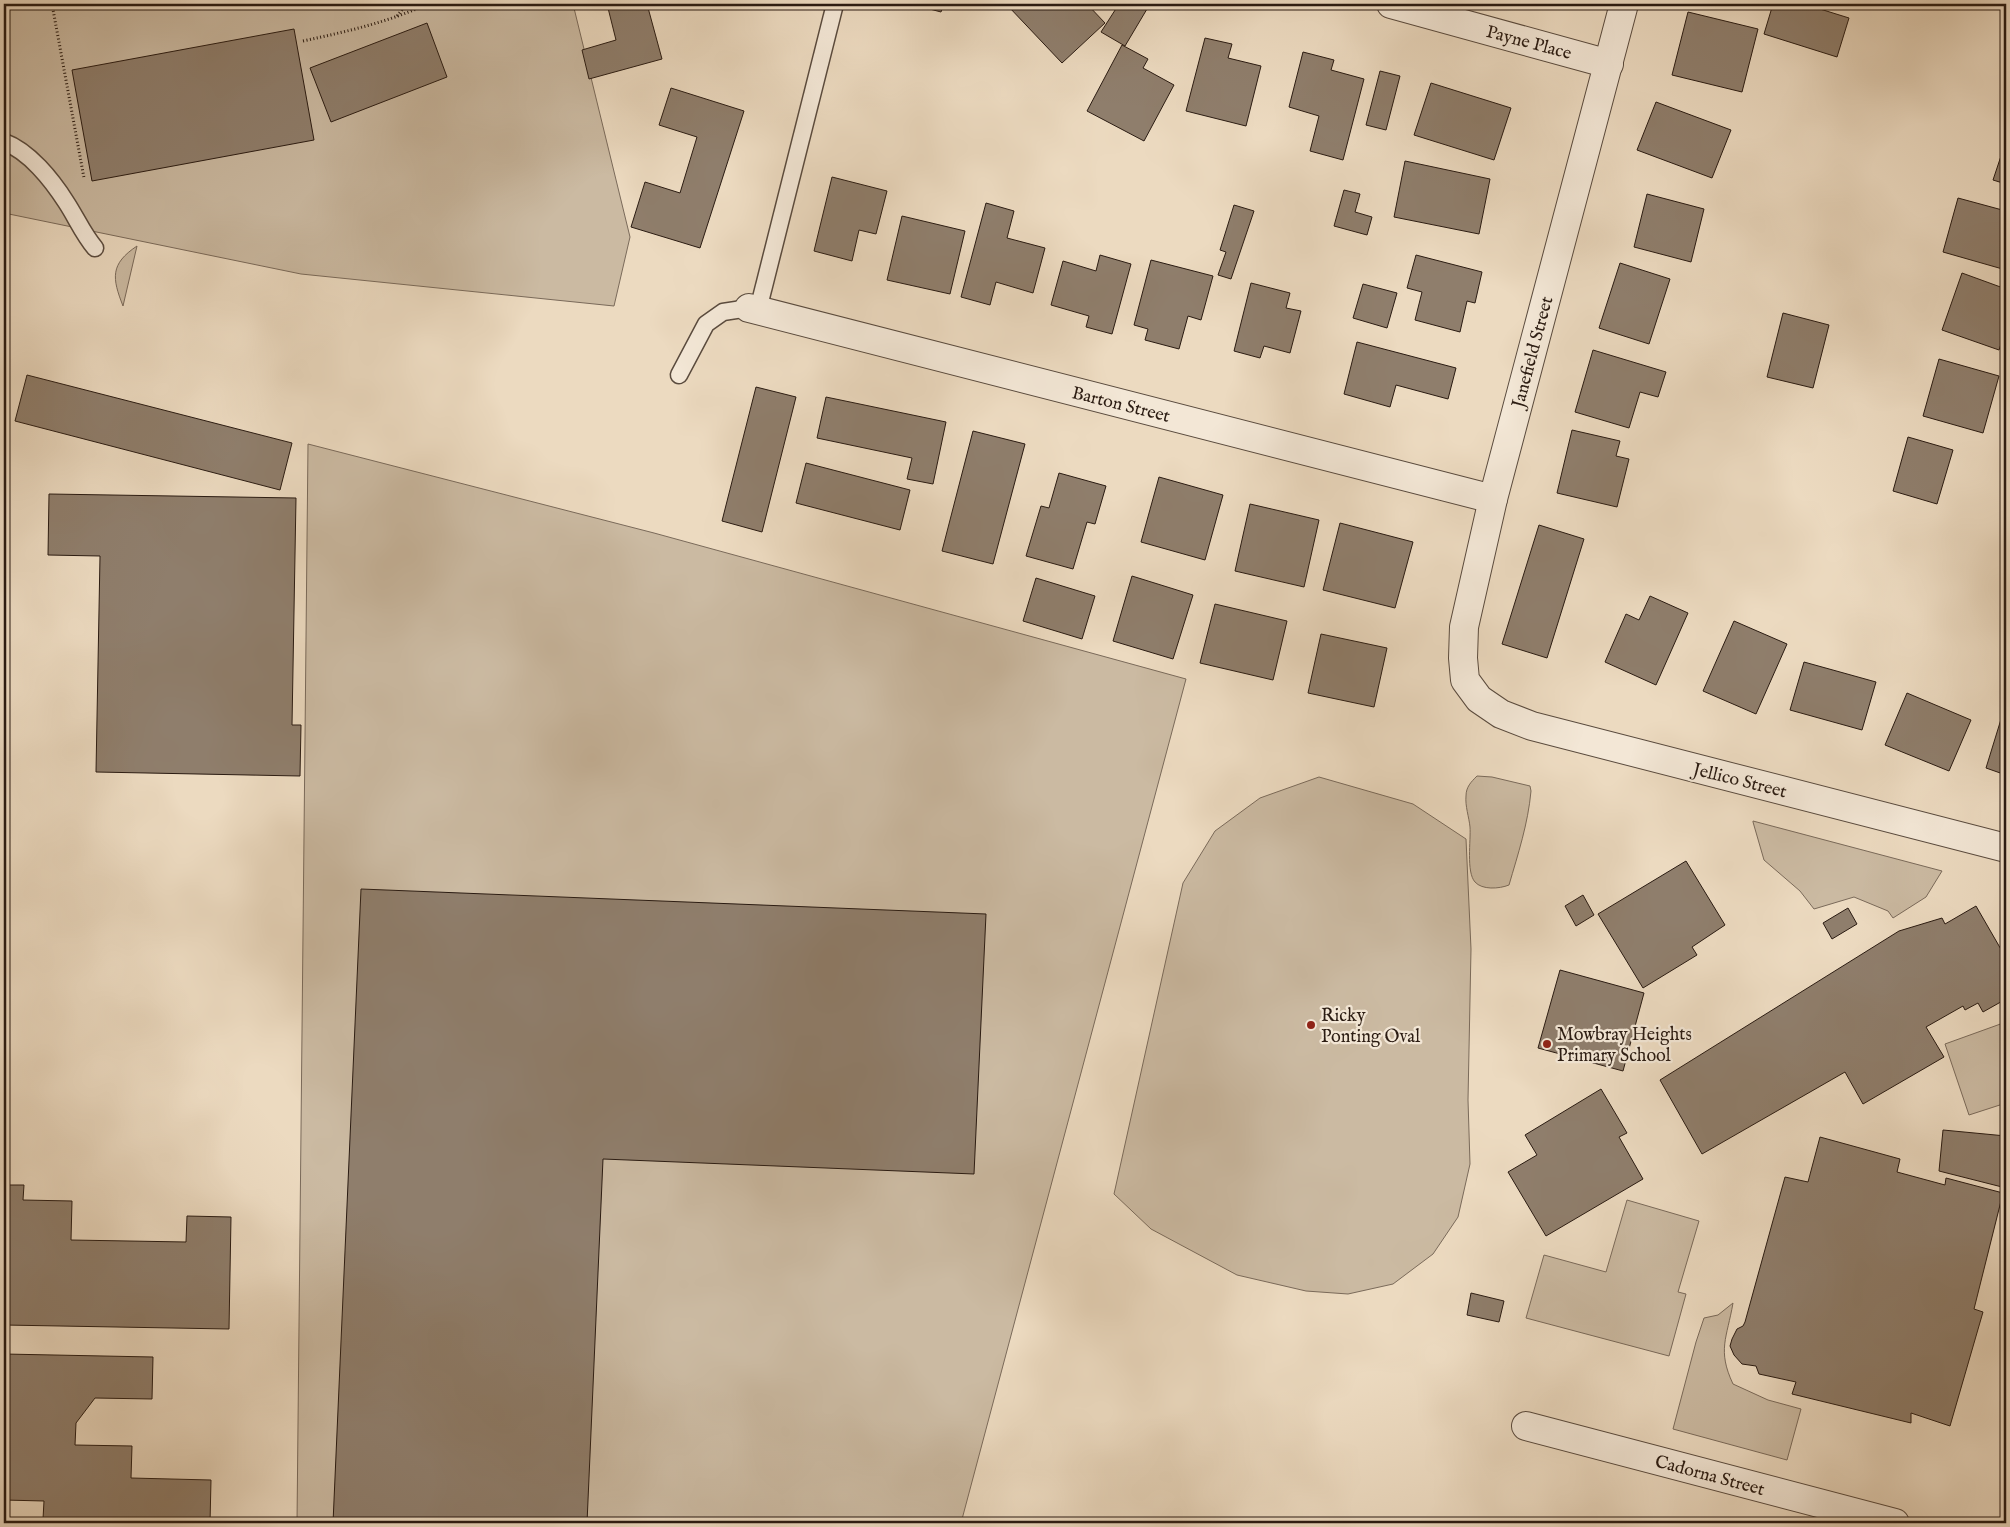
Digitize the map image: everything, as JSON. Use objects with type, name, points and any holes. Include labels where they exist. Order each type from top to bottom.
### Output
[{"type":"street","name":"Payne Place","points":[[1391,4],[1609,64]]},
{"type":"street","name":"Janefield Street","points":[[1479,699],[1465,680],[1463,658],[1464,627],[1493,500],[1624,4]]},
{"type":"street","name":"Barton Street","points":[[754,309],[1493,500]]},
{"type":"street","name":"Jellico Street","points":[[1479,699],[1500,714],[1532,726],[2006,848]]},
{"type":"street","name":"Cadorna Street","points":[[1526,1426],[1895,1523]]},
{"type":"lane","points":[[679,376],[706,324],[723,312],[754,309],[835,4]]},
{"type":"lane","points":[[4,142],[16,146],[35,164],[68,206],[95,248]]},
{"type":"path","points":[[52,4],[85,187],[68,206]]},
{"type":"path","points":[[395,18],[408,4]]},
{"type":"path","points":[[303,41],[357,30],[395,18],[428,4]]},
{"type":"shaded area","points":[[4,4],[573,4],[630,237],[614,306],[301,274],[4,213]]},
{"type":"shaded area","points":[[137,246],[123,306],[115,279],[116,272],[122,259]]},
{"type":"shaded area","points":[[308,444],[654,533],[1186,679],[961,1523],[297,1523]]},
{"type":"shaded area","points":[[1477,776],[1492,777],[1530,786],[1531,791],[1528,815],[1509,885],[1496,888],[1478,885],[1472,877],[1470,827],[1466,793],[1468,787]]},
{"type":"shaded area","name":"Ricky Ponting Oval","points":[[1319,777],[1413,804],[1466,839],[1471,949],[1468,1100],[1470,1164],[1458,1217],[1433,1254],[1393,1284],[1348,1294],[1306,1291],[1237,1275],[1151,1229],[1114,1194],[1183,883],[1215,831],[1260,798]]},
{"type":"shaded area","points":[[1753,821],[1942,871],[1926,897],[1893,918],[1888,911],[1854,897],[1814,909],[1800,891],[1764,860]]},
{"type":"shaded area","points":[[2006,1022],[2006,1103],[1969,1115],[1945,1044]]},
{"type":"shaded area","points":[[1627,1200],[1699,1221],[1678,1292],[1686,1294],[1669,1356],[1526,1318],[1544,1255],[1606,1272]]},
{"type":"shaded area","points":[[1733,1303],[1724,1353],[1725,1362],[1733,1384],[1768,1400],[1801,1409],[1787,1460],[1673,1429],[1704,1318],[1718,1315]]},
{"type":"building","points":[[607,4],[647,4],[662,59],[589,79],[582,50],[616,40]]},
{"type":"building","points":[[911,4],[944,4],[941,12]]},
{"type":"building","points":[[1010,4],[1087,4],[1105,23],[1062,63],[1008,6]]},
{"type":"building","points":[[1119,4],[1138,4],[1147,9],[1125,46],[1101,32]]},
{"type":"building","points":[[1773,4],[1804,4],[1849,18],[1837,57],[1764,34]]},
{"type":"building","points":[[1688,12],[1758,29],[1742,92],[1672,75]]},
{"type":"building","points":[[427,23],[447,77],[331,122],[310,68]]},
{"type":"building","points":[[294,29],[314,140],[92,181],[72,70]]},
{"type":"building","points":[[1205,38],[1232,44],[1228,58],[1261,66],[1246,126],[1186,111]]},
{"type":"building","points":[[1122,45],[1148,59],[1143,68],[1174,85],[1144,141],[1087,111]]},
{"type":"building","points":[[1303,52],[1334,60],[1331,70],[1364,79],[1343,160],[1310,151],[1319,116],[1289,107]]},
{"type":"building","points":[[1380,71],[1400,76],[1386,130],[1366,125]]},
{"type":"building","points":[[1431,83],[1511,108],[1494,160],[1414,135]]},
{"type":"building","points":[[671,88],[744,111],[700,248],[631,227],[645,182],[680,193],[697,137],[659,125]]},
{"type":"building","points":[[1656,102],[1731,130],[1712,178],[1637,150]]},
{"type":"building","points":[[2006,141],[2006,184],[1993,180]]},
{"type":"building","points":[[1405,161],[1490,179],[1479,234],[1394,217]]},
{"type":"building","points":[[832,177],[887,191],[876,234],[859,230],[852,261],[814,251]]},
{"type":"building","points":[[1344,190],[1360,194],[1355,212],[1372,217],[1367,235],[1334,226]]},
{"type":"building","points":[[1647,194],[1704,209],[1691,262],[1634,247]]},
{"type":"building","points":[[1958,198],[2006,211],[2006,270],[1943,252]]},
{"type":"building","points":[[986,203],[1014,211],[1007,238],[1045,248],[1033,293],[996,282],[990,305],[961,297]]},
{"type":"building","points":[[1234,205],[1254,211],[1231,279],[1218,275],[1226,252],[1220,250]]},
{"type":"building","points":[[902,216],[965,231],[950,294],[887,280]]},
{"type":"building","points":[[1100,255],[1131,264],[1112,334],[1086,327],[1089,316],[1051,305],[1063,261],[1096,271]]},
{"type":"building","points":[[1416,255],[1482,272],[1475,303],[1467,301],[1460,332],[1415,320],[1422,292],[1407,288]]},
{"type":"building","points":[[1151,260],[1213,276],[1201,320],[1188,316],[1179,349],[1145,340],[1148,329],[1134,325]]},
{"type":"building","points":[[1620,263],[1670,279],[1649,344],[1599,328]]},
{"type":"building","points":[[1962,273],[2006,289],[2006,329],[1999,350],[1942,330]]},
{"type":"building","points":[[1251,283],[1290,293],[1286,308],[1301,311],[1290,353],[1264,346],[1260,358],[1234,351]]},
{"type":"building","points":[[1363,284],[1397,293],[1387,328],[1353,318]]},
{"type":"building","points":[[1783,313],[1829,325],[1813,388],[1767,377]]},
{"type":"building","points":[[1357,342],[1456,368],[1448,399],[1396,385],[1390,407],[1344,394]]},
{"type":"building","points":[[1593,350],[1666,372],[1658,397],[1640,392],[1629,428],[1575,412]]},
{"type":"building","points":[[1939,359],[1999,376],[1983,433],[1923,416]]},
{"type":"building","points":[[27,375],[292,443],[280,490],[15,421]]},
{"type":"building","points":[[756,387],[796,397],[762,532],[722,521]]},
{"type":"building","points":[[826,397],[946,422],[933,484],[907,479],[912,458],[817,438]]},
{"type":"building","points":[[1572,430],[1620,441],[1616,456],[1629,459],[1617,507],[1557,493]]},
{"type":"building","points":[[973,431],[1025,444],[993,564],[942,551]]},
{"type":"building","points":[[1908,437],[1953,450],[1937,504],[1893,491]]},
{"type":"building","points":[[806,463],[910,490],[900,530],[796,503]]},
{"type":"building","points":[[1059,473],[1106,486],[1095,524],[1087,522],[1073,569],[1026,556],[1041,506],[1049,508]]},
{"type":"building","points":[[1159,477],[1223,495],[1205,560],[1141,542]]},
{"type":"building","points":[[49,494],[296,498],[292,725],[301,725],[300,776],[96,772],[100,556],[48,555]]},
{"type":"building","points":[[1250,504],[1319,520],[1304,587],[1235,571]]},
{"type":"building","points":[[1340,523],[1413,542],[1395,608],[1323,590]]},
{"type":"building","points":[[1539,525],[1584,539],[1547,658],[1502,644]]},
{"type":"building","points":[[1132,576],[1193,595],[1173,659],[1113,641]]},
{"type":"building","points":[[1036,578],[1095,596],[1082,639],[1023,621]]},
{"type":"building","points":[[1650,596],[1688,613],[1656,685],[1605,662],[1626,614],[1639,620]]},
{"type":"building","points":[[1215,604],[1287,621],[1273,680],[1200,663]]},
{"type":"building","points":[[1734,621],[1787,644],[1756,714],[1703,691]]},
{"type":"building","points":[[1321,634],[1387,648],[1374,707],[1308,693]]},
{"type":"building","points":[[1804,662],[1876,682],[1862,730],[1790,710]]},
{"type":"building","points":[[1907,693],[1971,720],[1949,771],[1885,745]]},
{"type":"building","points":[[2006,703],[2006,775],[1986,768]]},
{"type":"building","points":[[1686,861],[1725,925],[1692,947],[1697,955],[1643,988],[1598,914]]},
{"type":"building","points":[[361,889],[986,914],[974,1174],[603,1159],[587,1523],[333,1523]]},
{"type":"building","points":[[1583,895],[1594,915],[1576,926],[1565,906]]},
{"type":"building","points":[[1976,906],[2006,958],[2006,999],[1983,1012],[1978,1003],[1965,1010],[1963,1006],[1926,1027],[1944,1057],[1863,1104],[1845,1072],[1702,1154],[1660,1080],[1899,931],[1942,918],[1945,924]]},
{"type":"building","points":[[1848,908],[1857,924],[1832,939],[1823,923]]},
{"type":"building","points":[[1560,970],[1644,993],[1623,1071],[1538,1048]]},
{"type":"building","points":[[1601,1089],[1627,1133],[1619,1137],[1643,1179],[1546,1236],[1508,1172],[1537,1155],[1525,1135]]},
{"type":"building","points":[[1943,1130],[2006,1136],[2006,1188],[1939,1171]]},
{"type":"building","points":[[1820,1137],[1900,1159],[1897,1172],[1945,1185],[1946,1178],[2003,1193],[1974,1309],[1983,1312],[1950,1426],[1911,1413],[1911,1423],[1792,1394],[1796,1382],[1759,1374],[1756,1366],[1742,1364],[1734,1355],[1730,1346],[1732,1339],[1737,1329],[1743,1326],[1745,1322],[1785,1177],[1808,1182]]},
{"type":"building","points":[[4,1185],[24,1185],[23,1200],[72,1201],[71,1240],[186,1242],[187,1216],[231,1217],[229,1329],[4,1325]]},
{"type":"building","points":[[1471,1293],[1504,1301],[1499,1322],[1467,1315]]},
{"type":"building","points":[[4,1354],[153,1357],[152,1399],[95,1398],[76,1423],[75,1445],[132,1446],[131,1478],[211,1480],[210,1523],[73,1523],[73,1520],[43,1519],[44,1501],[4,1500]]},
{"type":"place","name":"Ricky Ponting Oval","points":[[1311,1025]]},
{"type":"place","name":"Mowbray Heights Primary School","points":[[1547,1044]]}]
